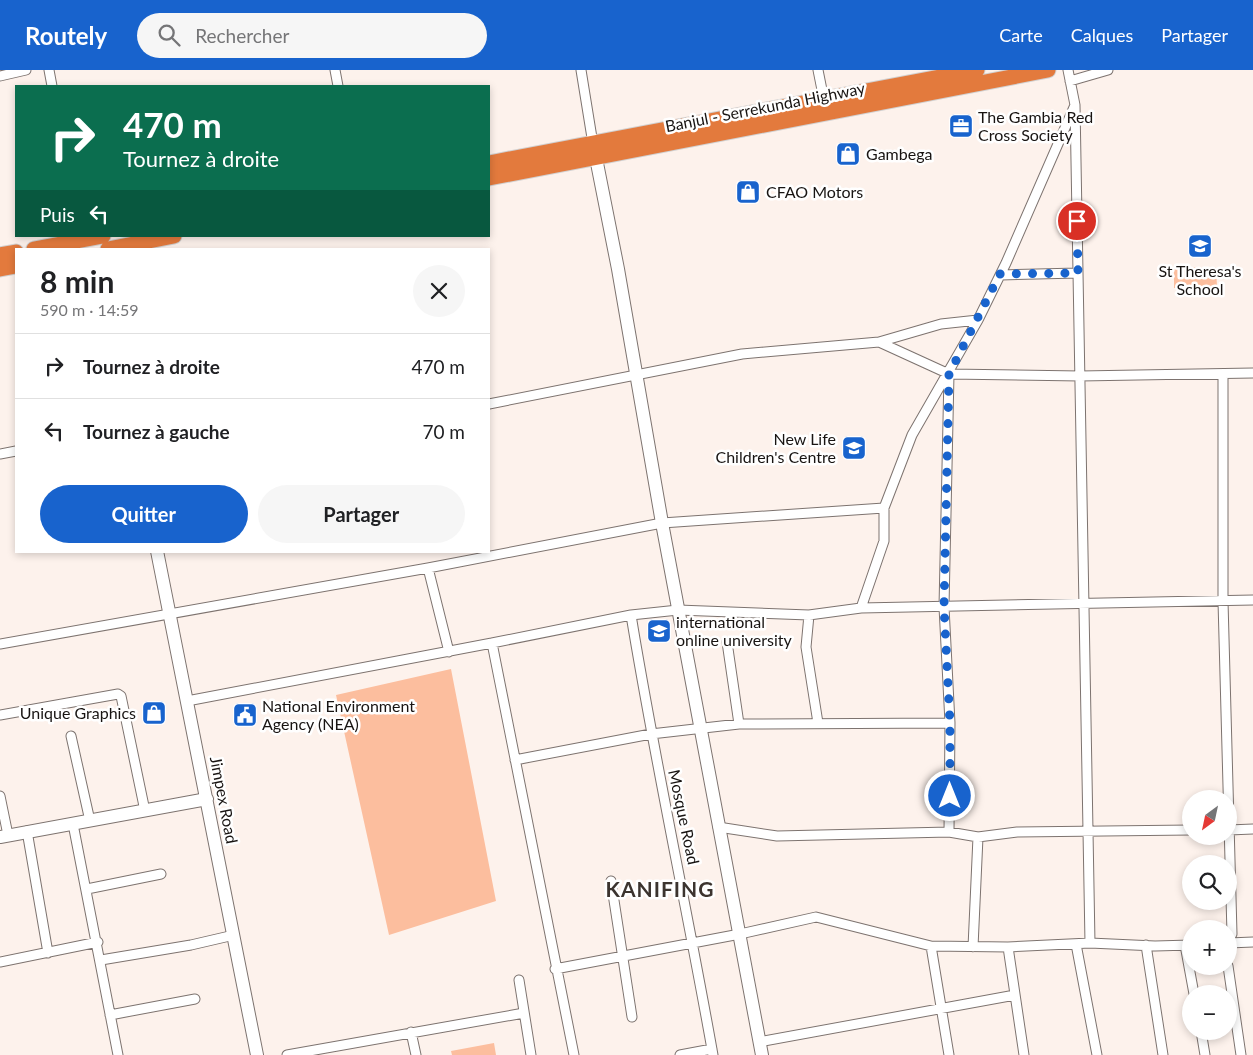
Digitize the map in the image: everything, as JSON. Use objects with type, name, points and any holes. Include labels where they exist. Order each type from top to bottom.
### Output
[{"type":"highway","name":"Banjul - Serrekunda Highway","points":[[490,178],[594,151],[824,100],[977,70]]},
{"type":"highway","name":"Banjul - Serrekunda Highway","points":[[490,163],[594,151],[1048,70]]},
{"type":"highway","points":[[113,248],[169,237]]},
{"type":"highway","points":[[41,248],[98,240]]},
{"type":"highway","points":[[0,255],[15,252]]},
{"type":"highway","points":[[0,269],[15,266]]},
{"type":"street","points":[[0,76],[26,70]]},
{"type":"street","points":[[49,70],[52,85]]},
{"type":"street","points":[[335,70],[338,85]]},
{"type":"street","points":[[581,70],[662,523],[760,1049],[942,1008],[1015,995]]},
{"type":"street","points":[[818,70],[824,100]]},
{"type":"street","points":[[1068,70],[1075,105],[1090,943]]},
{"type":"street","points":[[1070,81],[1108,70]]},
{"type":"street","points":[[861,608],[884,541],[884,508],[912,435],[949,374],[978,320],[1075,105]]},
{"type":"street","points":[[1000,274],[1078,273]]},
{"type":"street","points":[[490,404],[742,354],[879,342],[940,324],[978,320]]},
{"type":"street","points":[[879,342],[949,374],[1080,376],[1253,373]]},
{"type":"street","points":[[949,374],[944,607],[950,723],[949,832]]},
{"type":"street","points":[[1223,374],[1223,601],[1228,790]]},
{"type":"street","points":[[0,454],[15,451]]},
{"type":"street","points":[[0,644],[428,568],[662,523],[884,508]]},
{"type":"street","name":"Jimpex Road","points":[[157,553],[257,1055]]},
{"type":"street","points":[[428,568],[449,652]]},
{"type":"street","points":[[187,701],[492,644],[631,614],[678,610],[810,615],[861,608],[1253,600]]},
{"type":"street","name":"Mosque Road","points":[[631,614],[651,734],[694,944],[713,1052]]},
{"type":"street","points":[[810,615],[806,647],[818,723]]},
{"type":"street","points":[[727,642],[739,724]]},
{"type":"street","points":[[492,644],[555,969],[574,1055]]},
{"type":"street","points":[[0,715],[118,694],[145,811]]},
{"type":"street","points":[[515,760],[651,734],[739,724],[950,723]]},
{"type":"street","points":[[71,736],[90,821]]},
{"type":"street","points":[[0,796],[4,836],[207,799]]},
{"type":"street","points":[[73,824],[98,942],[118,1055]]},
{"type":"street","points":[[718,827],[777,836],[949,832],[978,837],[1017,832],[1182,830]]},
{"type":"street","points":[[1238,830],[1253,829]]},
{"type":"street","points":[[27,831],[48,953]]},
{"type":"street","points":[[973,947],[978,837]]},
{"type":"street","points":[[1229,845],[1232,920]]},
{"type":"street","points":[[87,889],[161,874]]},
{"type":"street","points":[[611,881],[632,1017]]},
{"type":"street","points":[[555,969],[694,944],[816,917],[931,946],[1008,947],[1090,943],[1182,945]]},
{"type":"street","points":[[101,960],[191,945],[234,935]]},
{"type":"street","points":[[0,962],[98,942]]},
{"type":"street","points":[[1237,943],[1253,942]]},
{"type":"street","points":[[1076,944],[1097,1055]]},
{"type":"street","points":[[1146,945],[1163,1055]]},
{"type":"street","points":[[931,946],[949,1055]]},
{"type":"street","points":[[1008,947],[1024,1055]]},
{"type":"street","points":[[1229,975],[1241,1055]]},
{"type":"street","points":[[519,980],[531,1055]]},
{"type":"street","points":[[110,1015],[195,999]]},
{"type":"street","points":[[287,1055],[524,1013]]},
{"type":"street","points":[[411,1032],[416,1055]]},
{"type":"street","points":[[1202,1040],[1205,1055]]},
{"type":"street","points":[[680,1055],[713,1052]]},
{"type":"shaded area","points":[[1216,267],[1217,287],[1174,288],[1174,268]]},
{"type":"shaded area","points":[[451,669],[496,901],[389,935],[336,695]]},
{"type":"shaded area","points":[[494,1043],[496,1055],[452,1055],[451,1051]]},
{"type":"place","name":"The Gambia Red Cross Society","points":[[961,126]]},
{"type":"place","name":"Gambega","points":[[848,154]]},
{"type":"place","name":"CFAO Motors","points":[[748,192]]},
{"type":"place","name":"St Theresa's School","points":[[1200,246]]},
{"type":"place","name":"New Life Children's Centre","points":[[854,448]]},
{"type":"place","name":"international online university","points":[[659,631]]},
{"type":"place","name":"Unique Graphics","points":[[154,713]]},
{"type":"place","name":"National Environment Agency (NEA)","points":[[245,715]]},
{"type":"district","name":"KANIFING","points":[[660,890]]},
{"type":"route","points":[[950,796],[950,723],[944,607],[949,374],[1000,274],[1078,273],[1077,221]]}]
